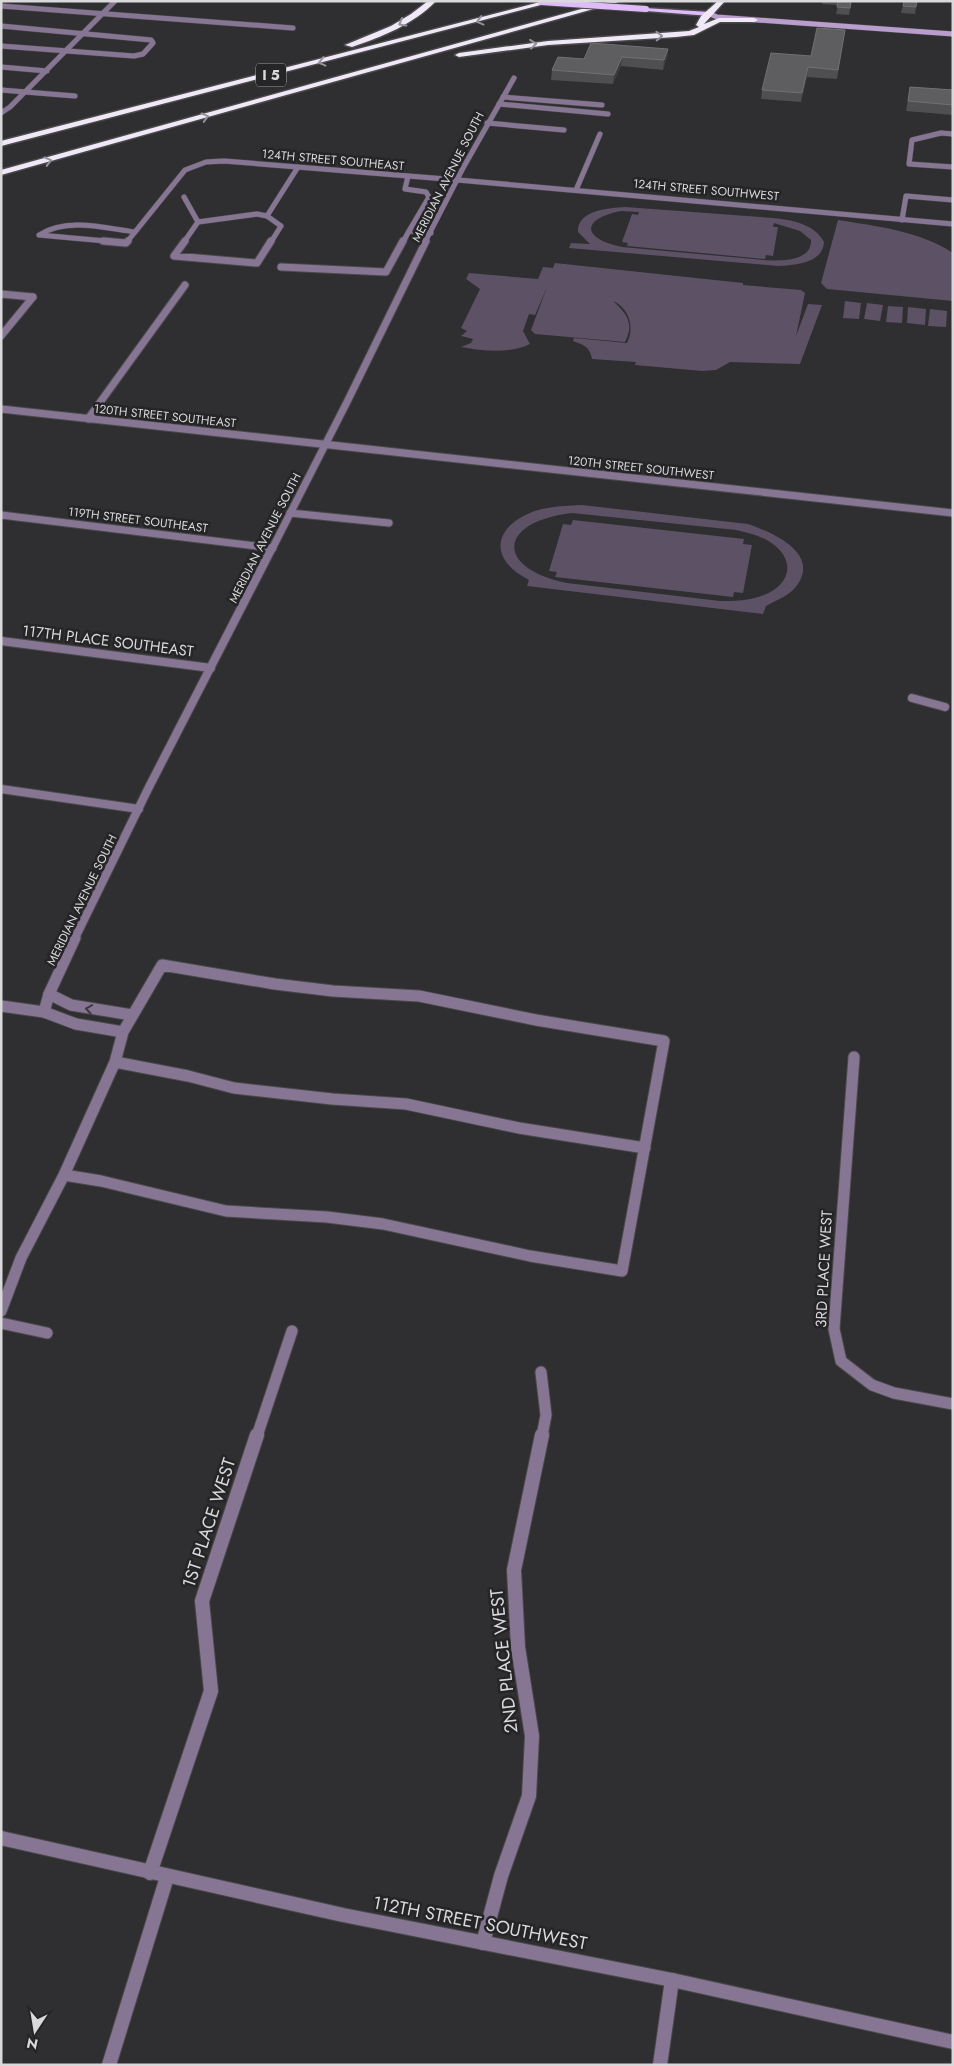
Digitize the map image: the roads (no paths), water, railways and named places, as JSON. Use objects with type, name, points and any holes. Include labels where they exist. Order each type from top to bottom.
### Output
[{"type":"highway","points":[[420,1],[423,4],[422,11]]},
{"type":"highway","points":[[16,140],[161,97],[350,45],[392,29],[422,11],[433,1]]},
{"type":"highway","name":"I 5","points":[[1,144],[553,1]]},
{"type":"highway","name":"I 5","points":[[1,174],[619,1]]},
{"type":"highway","points":[[696,30],[722,1]]},
{"type":"highway","points":[[455,56],[529,44],[590,39],[676,36],[719,20],[754,20]]},
{"type":"highway","points":[[314,87],[342,84],[445,58]]},
{"type":"main road","points":[[537,1],[710,14],[719,12],[953,32]]},
{"type":"main road","points":[[710,14],[717,17],[754,20],[953,32]]},
{"type":"street","points":[[1,113],[26,92],[115,1]]},
{"type":"street","points":[[1,6],[293,28]]},
{"type":"street","points":[[1,26],[151,40],[153,43],[143,54],[134,56],[1,46]]},
{"type":"street","points":[[1,67],[46,71]]},
{"type":"street","name":"MERIDIAN AVENUE SOUTH","points":[[44,1012],[49,994],[97,888],[273,548],[487,123],[514,78]]},
{"type":"street","points":[[1,90],[75,96]]},
{"type":"street","points":[[503,97],[602,104]]},
{"type":"street","points":[[498,104],[608,114]]},
{"type":"street","points":[[487,123],[564,130]]},
{"type":"street","points":[[953,134],[942,133],[912,140],[909,164],[953,167]]},
{"type":"street","points":[[576,190],[600,134]]},
{"type":"street","name":"124TH STREET SOUTHEAST","points":[[135,232],[185,170],[206,162],[224,160],[458,180]]},
{"type":"street","points":[[267,216],[298,167]]},
{"type":"street","points":[[281,267],[317,270],[334,269],[373,274],[386,272],[429,197],[426,192],[405,189],[408,176]]},
{"type":"street","name":"124TH STREET SOUTHWEST","points":[[458,180],[953,224]]},
{"type":"street","points":[[902,220],[906,196],[953,200]]},
{"type":"street","points":[[184,197],[198,222]]},
{"type":"street","points":[[256,214],[267,216],[281,226],[257,263],[174,256],[198,222],[256,214]]},
{"type":"street","points":[[66,225],[135,232],[126,243],[38,235],[44,230],[66,225]]},
{"type":"street","points":[[409,231],[431,233]]},
{"type":"street","points":[[88,419],[185,285]]},
{"type":"street","points":[[1,294],[32,297],[1,336]]},
{"type":"street","name":"120TH STREET SOUTHEAST","points":[[1,409],[326,444]]},
{"type":"street","name":"120TH STREET SOUTHWEST","points":[[326,444],[953,513]]},
{"type":"street","points":[[290,513],[389,523]]},
{"type":"street","name":"119TH STREET SOUTHEAST","points":[[1,515],[273,548]]},
{"type":"street","name":"117TH PLACE SOUTHEAST","points":[[1,641],[211,668]]},
{"type":"street","points":[[912,698],[945,707]]},
{"type":"street","points":[[1,789],[138,809]]},
{"type":"street","points":[[1,1311],[21,1258],[64,1176],[115,1062],[123,1032],[162,965],[275,984],[334,991],[419,996],[536,1020],[664,1041],[622,1271],[530,1256],[383,1224],[327,1217],[226,1211],[102,1181],[64,1176]]},
{"type":"street","points":[[49,994],[70,1006],[132,1015]]},
{"type":"street","points":[[1,1006],[44,1012],[76,1024],[123,1032]]},
{"type":"street","name":"3RD PLACE WEST","points":[[854,1057],[834,1330],[841,1361],[872,1385],[894,1393],[953,1404]]},
{"type":"street","points":[[115,1062],[188,1076],[234,1088],[332,1099],[406,1104],[519,1128],[644,1148]]},
{"type":"street","points":[[1,1323],[47,1333]]},
{"type":"street","name":"1ST PLACE WEST","points":[[150,1873],[211,1691],[202,1601],[292,1331]]},
{"type":"street","name":"2ND PLACE WEST","points":[[482,1944],[501,1876],[529,1796],[532,1736],[518,1647],[514,1570],[546,1415],[541,1372]]},
{"type":"street","name":"112TH STREET SOUTHWEST","points":[[2,1842],[482,1944],[672,1980],[953,2042]]},
{"type":"street","points":[[109,2065],[167,1877]]},
{"type":"street","points":[[660,2065],[672,1980]]}]
